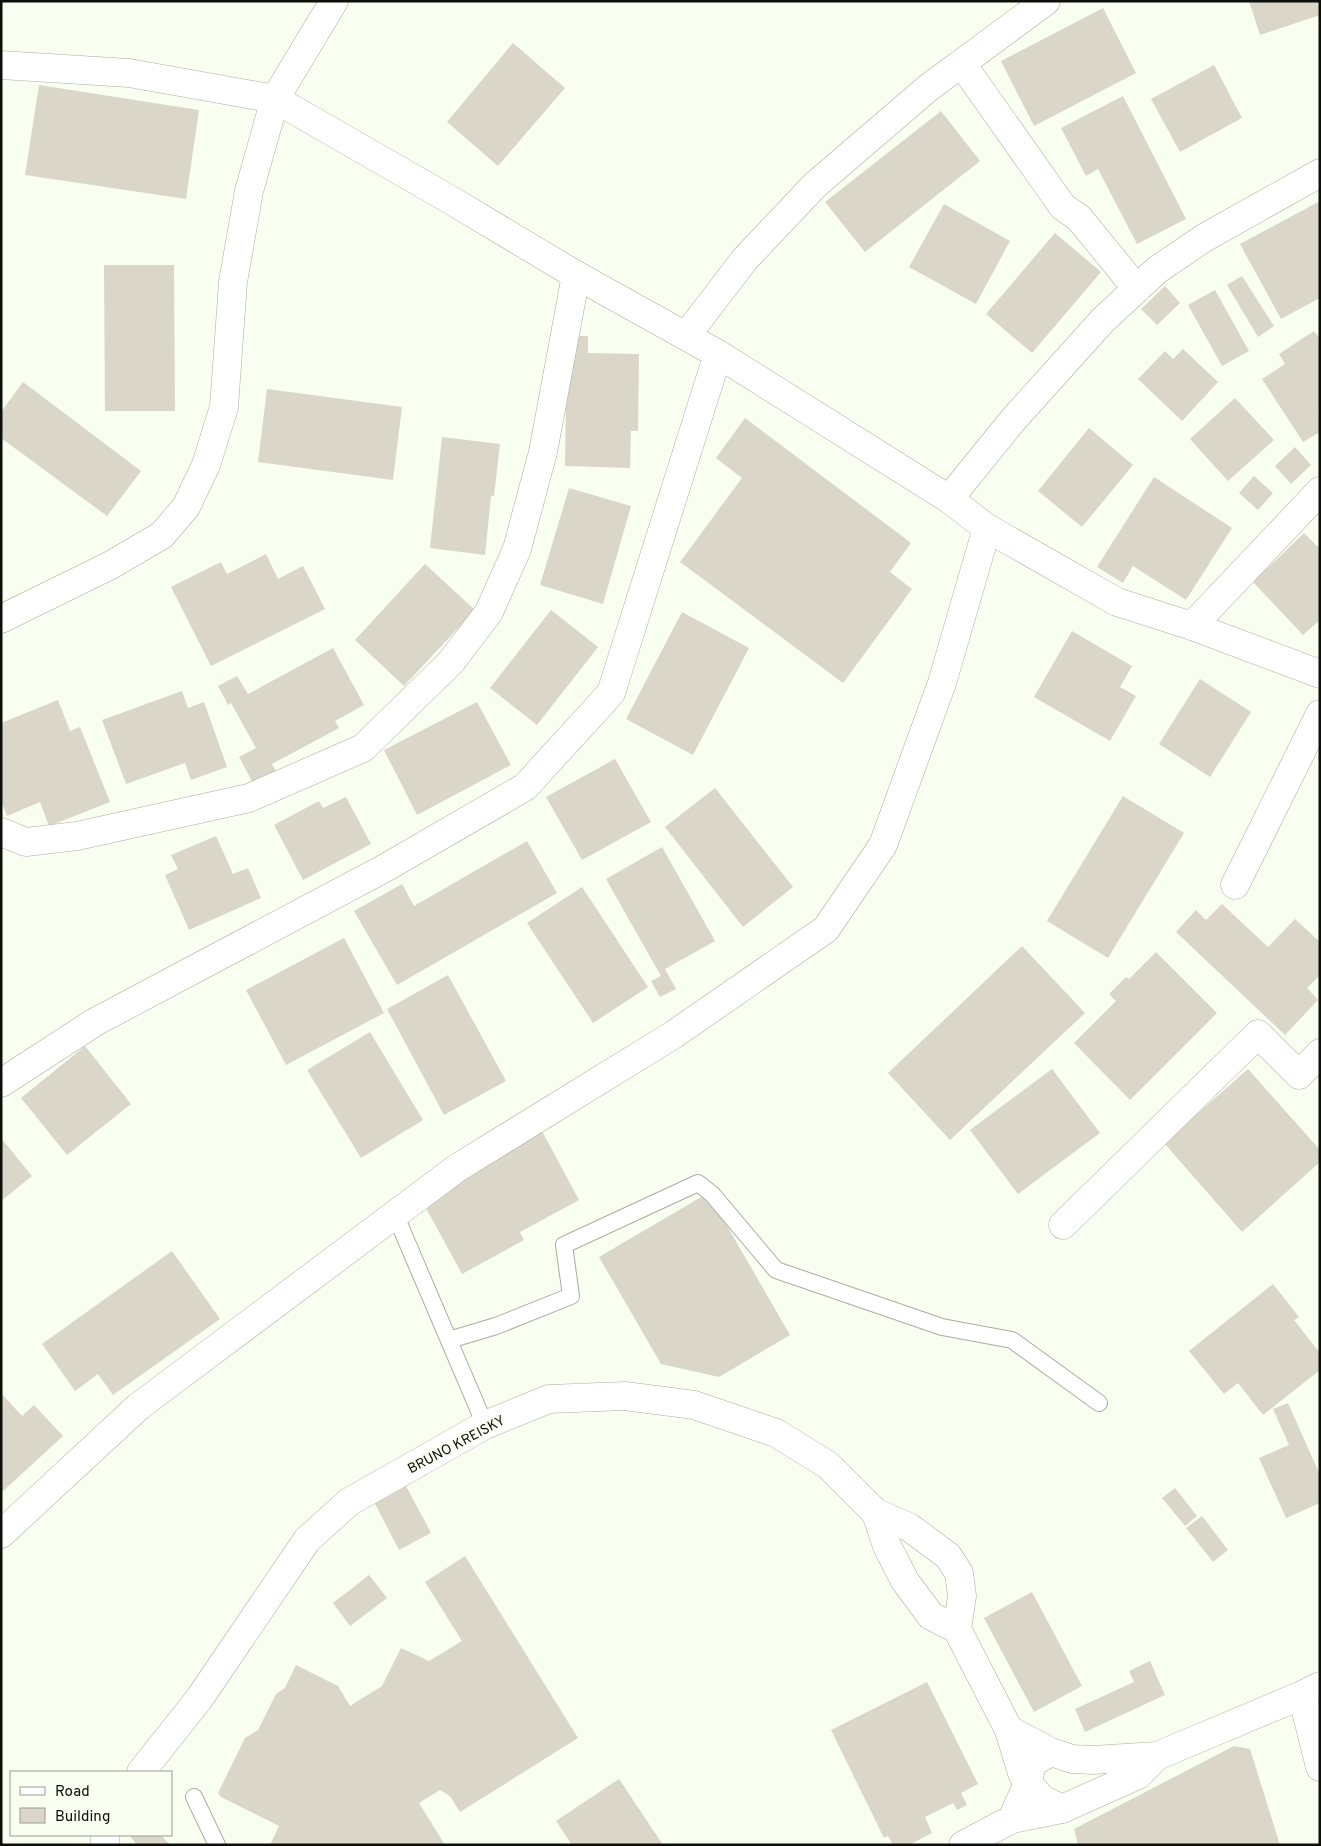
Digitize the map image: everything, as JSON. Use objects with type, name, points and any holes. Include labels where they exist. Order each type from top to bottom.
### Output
[{"type":"street","points":[[1,619],[111,565],[162,535],[186,507],[206,465],[224,407],[233,282],[249,191],[275,98],[334,1]]},
{"type":"street","points":[[686,336],[745,259],[815,185],[928,88],[1046,1]]},
{"type":"street","points":[[962,64],[1063,208],[1079,218],[1137,289]]},
{"type":"street","points":[[1,65],[129,72],[275,98],[576,275],[718,354],[949,499],[987,528],[1117,602],[1192,626],[1320,674]]},
{"type":"street","points":[[949,499],[1019,413],[1103,320],[1157,270],[1204,238],[1320,173]]},
{"type":"street","points":[[1,832],[26,842],[78,836],[248,798],[364,748],[451,662],[489,612],[517,549],[543,452],[576,275]]},
{"type":"street","points":[[1,1083],[95,1022],[384,868],[525,787],[611,694],[718,354]]},
{"type":"street","points":[[1192,626],[1320,491]]},
{"type":"street","points":[[1,1534],[138,1407],[457,1168],[673,1035],[826,929],[882,845],[942,683],[987,528]]},
{"type":"street","points":[[1235,885],[1320,714]]},
{"type":"street","points":[[1063,1225],[1258,1034],[1299,1075],[1320,1053]]},
{"type":"street","name":"BRUNO KREISKY","points":[[142,1771],[199,1699],[307,1540],[350,1502],[486,1425],[549,1399],[625,1396],[694,1405],[776,1433],[828,1465],[876,1513]]},
{"type":"street","points":[[876,1513],[887,1546],[905,1581],[931,1616],[957,1629]]},
{"type":"street","points":[[876,1513],[909,1527],[952,1561],[959,1573],[962,1596],[957,1629],[1009,1730],[1022,1774],[1042,1800],[1062,1809]]},
{"type":"street","points":[[1009,1730],[1052,1752],[1072,1758],[1093,1760],[1157,1756],[1311,1691],[1319,1758]]},
{"type":"street","points":[[1009,1730],[1013,1774],[1012,1819]]},
{"type":"street","points":[[1012,1819],[1033,1762],[1052,1752]]},
{"type":"street","points":[[962,1845],[1012,1819],[1062,1809],[1138,1774],[1157,1756]]},
{"type":"lane","points":[[449,1340],[496,1326],[570,1296],[564,1245],[698,1183],[712,1194],[776,1270],[942,1327],[1012,1340],[1099,1403]]},
{"type":"lane","points":[[395,1214],[486,1425]]},
{"type":"lane","points":[[194,1797],[217,1845]]},
{"type":"building","points":[[1249,1],[1320,1],[1320,15],[1260,35]]},
{"type":"building","points":[[1103,8],[1136,73],[1034,126],[1001,61]]},
{"type":"building","points":[[513,43],[565,88],[498,166],[447,122]]},
{"type":"building","points":[[1214,65],[1242,118],[1180,152],[1151,99]]},
{"type":"building","points":[[39,85],[199,110],[186,199],[25,175]]},
{"type":"building","points":[[1123,96],[1186,219],[1137,244],[1098,169],[1086,176],[1061,128]]},
{"type":"building","points":[[941,111],[980,161],[865,252],[825,202]]},
{"type":"building","points":[[1320,201],[1320,298],[1281,319],[1240,244]]},
{"type":"building","points":[[944,204],[1010,241],[976,304],[909,267]]},
{"type":"building","points":[[1055,233],[1101,272],[1032,353],[986,314]]},
{"type":"building","points":[[104,265],[174,265],[175,411],[105,411]]},
{"type":"building","points":[[1242,276],[1274,326],[1258,337],[1227,285]]},
{"type":"building","points":[[1165,286],[1180,303],[1157,325],[1141,309]]},
{"type":"building","points":[[1215,290],[1249,351],[1222,366],[1188,305]]},
{"type":"building","points":[[1314,331],[1320,339],[1320,413],[1318,415],[1320,418],[1320,432],[1303,442],[1262,379],[1285,364],[1279,354]]},
{"type":"building","points":[[567,336],[588,336],[588,353],[639,354],[638,431],[631,431],[630,468],[565,466]]},
{"type":"building","points":[[1183,349],[1218,382],[1182,421],[1138,379],[1165,351],[1173,359]]},
{"type":"building","points":[[23,382],[141,471],[107,516],[1,438],[1,412]]},
{"type":"building","points":[[267,389],[402,407],[393,480],[258,462]]},
{"type":"building","points":[[1235,398],[1274,440],[1228,481],[1190,439]]},
{"type":"building","points":[[745,418],[911,543],[890,572],[912,589],[843,683],[680,562],[742,478],[716,458]]},
{"type":"building","points":[[1089,428],[1133,465],[1082,527],[1038,491]]},
{"type":"building","points":[[442,437],[500,444],[494,496],[491,496],[485,555],[430,548]]},
{"type":"building","points":[[1295,447],[1311,465],[1291,484],[1275,466]]},
{"type":"building","points":[[1254,476],[1273,493],[1258,510],[1239,493]]},
{"type":"building","points":[[1154,477],[1232,528],[1186,600],[1133,566],[1123,583],[1097,567]]},
{"type":"building","points":[[569,488],[631,506],[603,604],[540,585]]},
{"type":"building","points":[[1304,533],[1320,549],[1320,620],[1303,635],[1253,582]]},
{"type":"building","points":[[266,554],[278,579],[303,566],[325,609],[211,666],[171,587],[221,562],[227,574]]},
{"type":"building","points":[[425,564],[475,610],[404,686],[355,640]]},
{"type":"building","points":[[551,610],[598,647],[537,725],[490,688]]},
{"type":"building","points":[[682,612],[749,648],[693,755],[626,719]]},
{"type":"building","points":[[1072,631],[1132,666],[1120,687],[1136,696],[1110,741],[1034,697]]},
{"type":"building","points":[[333,648],[364,705],[335,721],[339,728],[272,764],[277,773],[254,785],[239,757],[256,748],[231,703],[228,705],[218,686],[237,676],[248,694]]},
{"type":"building","points":[[1200,679],[1251,712],[1210,777],[1159,744]]},
{"type":"building","points":[[182,691],[188,708],[204,702],[227,767],[191,780],[185,763],[126,784],[102,720]]},
{"type":"building","points":[[58,700],[70,731],[80,727],[110,802],[49,826],[40,802],[7,816],[1,801],[1,723]]},
{"type":"building","points":[[477,702],[511,765],[417,815],[384,750]]},
{"type":"building","points":[[615,759],[651,822],[582,860],[546,797]]},
{"type":"building","points":[[715,788],[793,887],[743,927],[665,827]]},
{"type":"building","points":[[1123,796],[1184,833],[1108,958],[1047,921]]},
{"type":"building","points":[[346,797],[371,844],[303,880],[274,825],[319,801],[323,808]]},
{"type":"building","points":[[216,836],[233,874],[248,868],[261,898],[189,930],[165,875],[178,869],[171,855]]},
{"type":"building","points":[[527,841],[557,893],[397,985],[354,911],[402,884],[414,906]]},
{"type":"building","points":[[662,847],[715,941],[665,969],[676,989],[660,997],[651,981],[661,976],[606,879]]},
{"type":"building","points":[[582,887],[648,987],[593,1023],[527,923]]},
{"type":"building","points":[[1222,904],[1268,947],[1295,919],[1320,942],[1320,975],[1307,988],[1318,1000],[1285,1035],[1176,932],[1196,910],[1206,920]]},
{"type":"building","points":[[344,938],[384,1013],[286,1065],[246,990]]},
{"type":"building","points":[[1022,946],[1085,1013],[950,1140],[888,1073]]},
{"type":"building","points":[[1156,952],[1217,1013],[1130,1100],[1074,1043],[1116,1001],[1109,994],[1126,977],[1129,979]]},
{"type":"building","points":[[448,975],[506,1081],[444,1115],[387,1009]]},
{"type":"building","points":[[370,1032],[423,1120],[361,1158],[307,1070]]},
{"type":"building","points":[[85,1046],[131,1104],[67,1155],[21,1098]]},
{"type":"building","points":[[1052,1069],[1100,1133],[1018,1194],[970,1130]]},
{"type":"building","points":[[1248,1069],[1320,1150],[1320,1162],[1242,1232],[1164,1143]]},
{"type":"building","points":[[542,1131],[579,1200],[520,1232],[524,1240],[462,1274],[420,1197]]},
{"type":"building","points":[[1,1138],[32,1176],[1,1201]]},
{"type":"building","points":[[708,1193],[790,1335],[719,1377],[661,1364],[599,1257]]},
{"type":"building","points":[[172,1251],[220,1319],[113,1395],[98,1374],[75,1391],[42,1344]]},
{"type":"building","points":[[1273,1284],[1299,1317],[1294,1320],[1320,1353],[1320,1370],[1263,1415],[1238,1383],[1224,1394],[1189,1351]]},
{"type":"building","points":[[1,1393],[22,1416],[34,1405],[63,1436],[1,1493]]},
{"type":"building","points":[[1288,1403],[1320,1475],[1320,1503],[1286,1518],[1259,1458],[1289,1445],[1273,1409]]},
{"type":"building","points":[[405,1484],[431,1533],[399,1550],[373,1500]]},
{"type":"building","points":[[1175,1488],[1197,1516],[1185,1526],[1162,1498]]},
{"type":"building","points":[[1202,1516],[1228,1550],[1213,1562],[1186,1528]]},
{"type":"building","points":[[465,1556],[578,1738],[460,1812],[450,1796],[440,1790],[419,1803],[445,1845],[270,1845],[279,1826],[221,1797],[218,1793],[245,1738],[258,1730],[276,1694],[285,1688],[296,1665],[338,1686],[350,1706],[382,1686],[401,1648],[429,1661],[462,1641],[425,1582]]},
{"type":"building","points":[[369,1575],[387,1598],[350,1626],[333,1603]]},
{"type":"building","points":[[1032,1592],[1082,1686],[1034,1712],[984,1618]]},
{"type":"building","points":[[1150,1661],[1165,1695],[1085,1732],[1075,1709],[1134,1682],[1129,1671]]},
{"type":"building","points":[[927,1682],[978,1784],[961,1793],[967,1805],[957,1810],[953,1803],[925,1817],[932,1833],[909,1845],[893,1845],[888,1836],[884,1838],[831,1730]]},
{"type":"building","points":[[1234,1746],[1250,1749],[1280,1845],[1078,1845],[1074,1829]]},
{"type":"building","points":[[619,1779],[663,1845],[572,1845],[556,1821]]},
{"type":"building","points":[[130,1836],[162,1836],[170,1845],[137,1845]]}]
